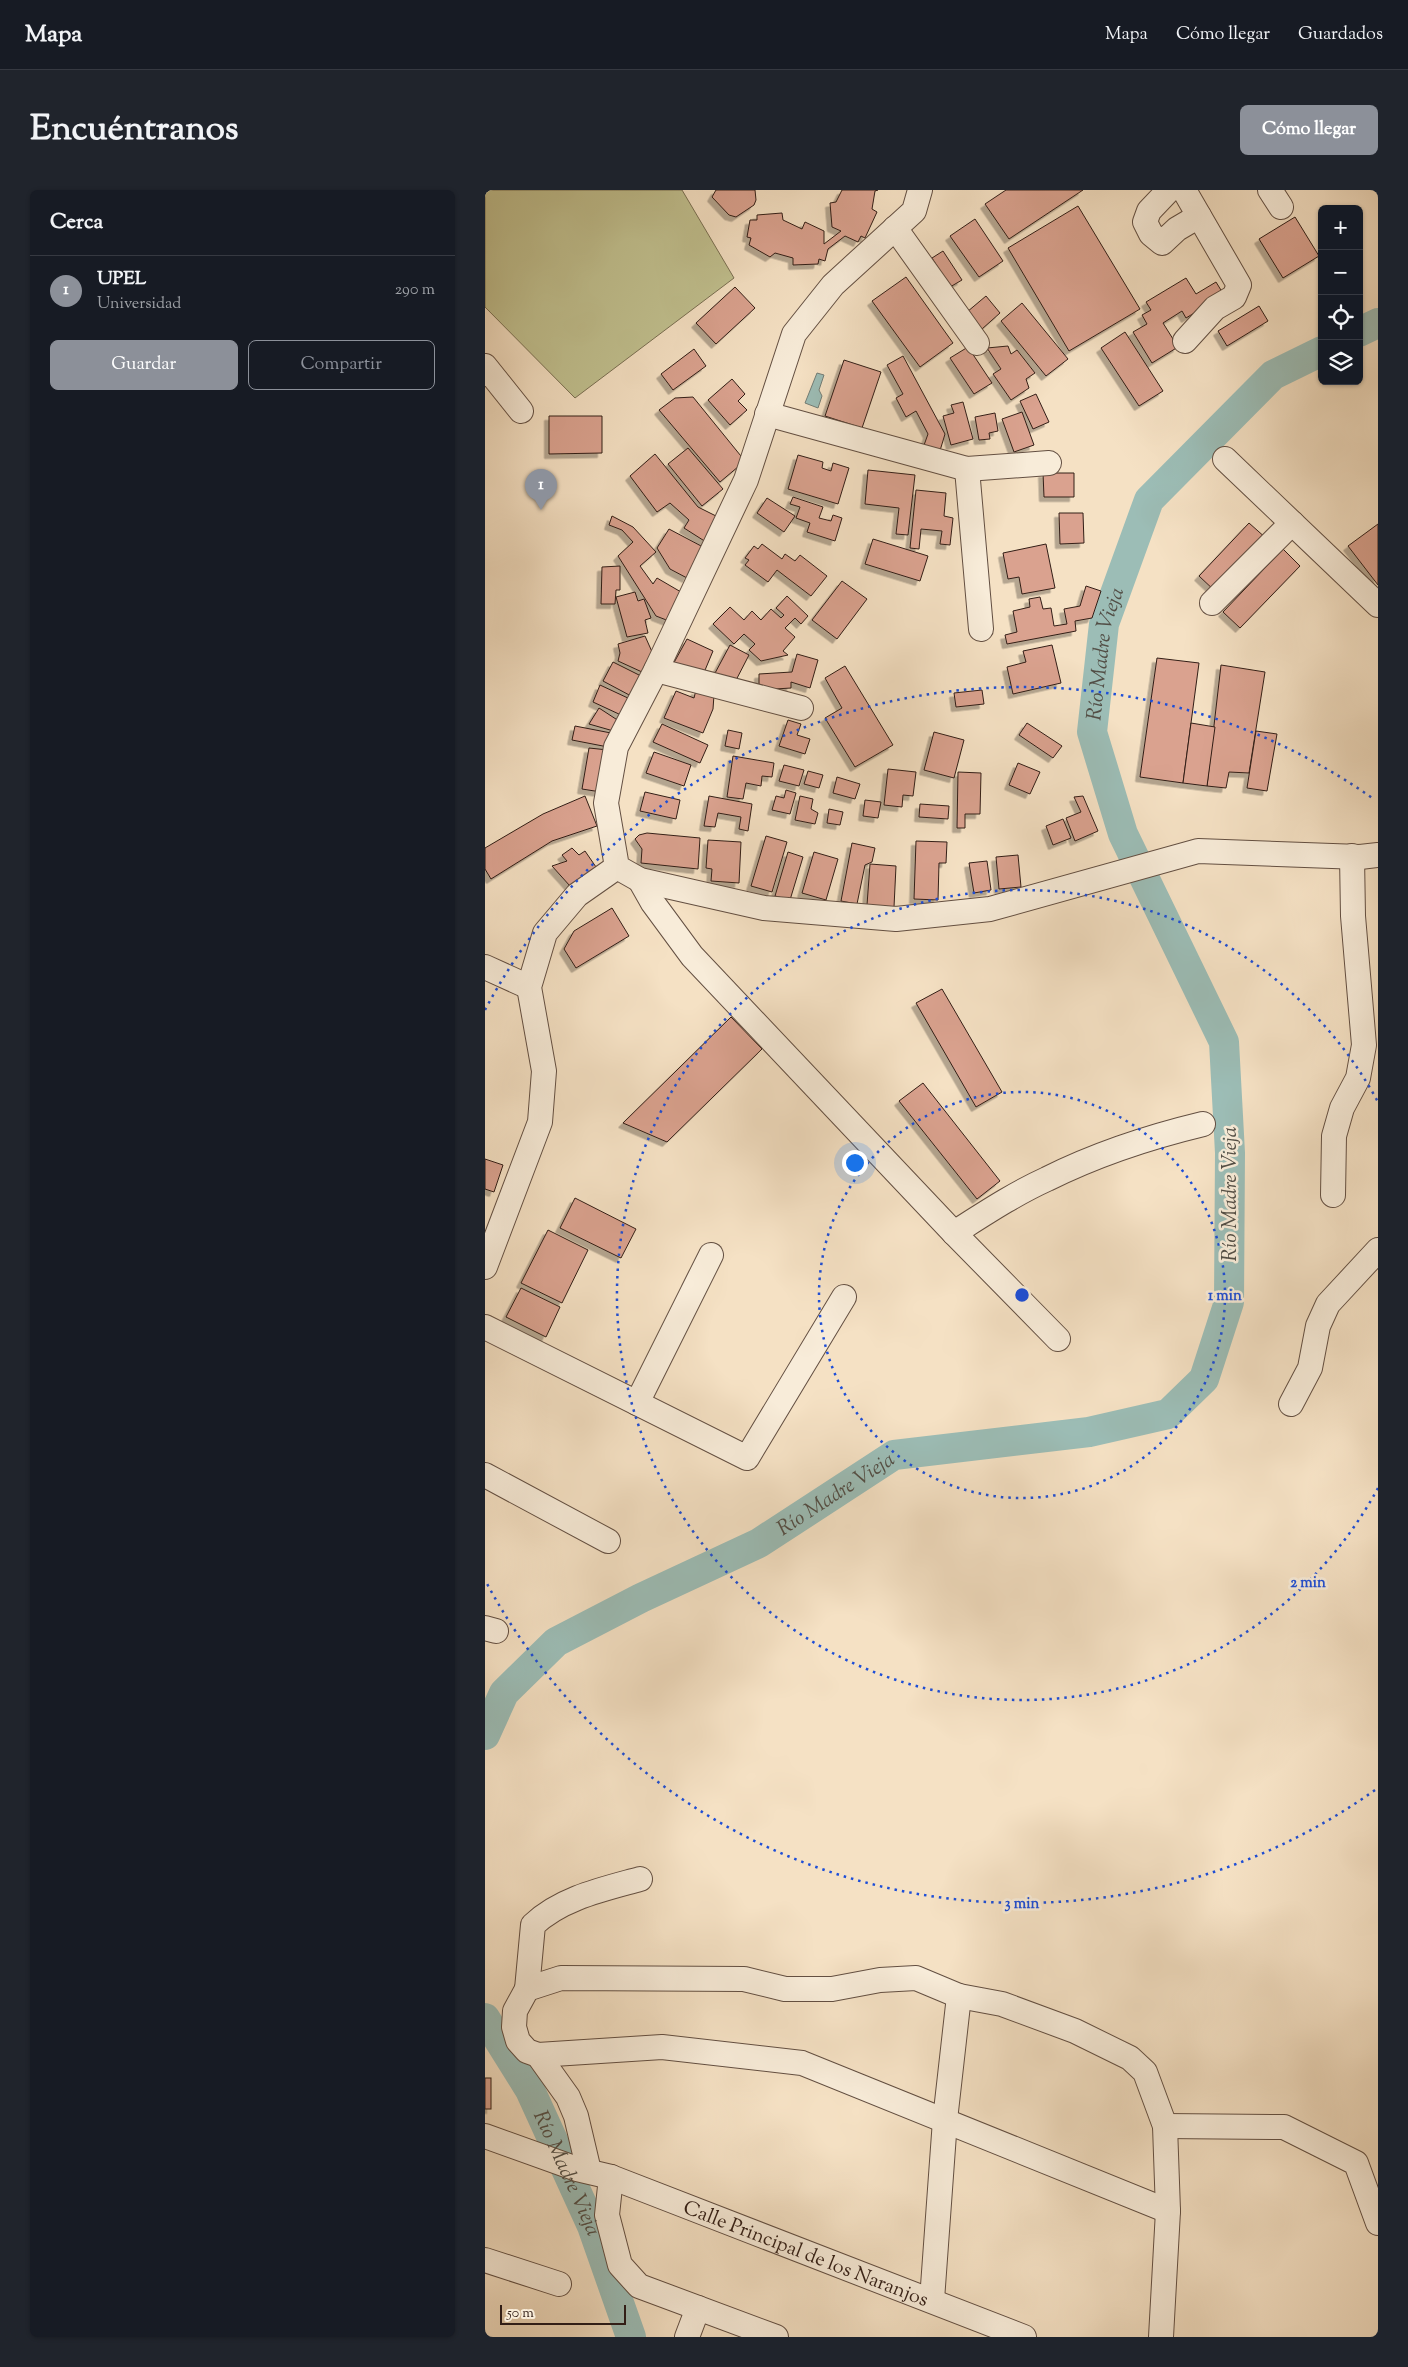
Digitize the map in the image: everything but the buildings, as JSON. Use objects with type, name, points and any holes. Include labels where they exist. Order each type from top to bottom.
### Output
[{"type":"street","points":[[617,867],[606,804],[616,747],[656,670],[745,480],[793,334],[833,285],[914,211],[920,190]]},
{"type":"street","points":[[1169,190],[1149,211],[1145,222],[1151,234],[1162,243],[1177,229],[1199,216]]},
{"type":"street","points":[[1184,190],[1239,285],[1234,297],[1215,308],[1185,341]]},
{"type":"street","points":[[895,228],[977,343]]},
{"type":"street","points":[[485,366],[521,411]]},
{"type":"street","points":[[767,414],[967,469],[1049,463]]},
{"type":"street","points":[[1225,459],[1378,605]]},
{"type":"street","points":[[967,469],[981,629]]},
{"type":"street","points":[[1212,603],[1292,523]]},
{"type":"street","points":[[656,670],[801,708]]},
{"type":"street","points":[[617,867],[640,880],[764,908],[896,918],[990,909],[1117,872],[1198,851],[1352,856],[1378,855]]},
{"type":"street","points":[[1333,1195],[1334,1136],[1342,1108],[1358,1078],[1364,1045],[1353,916],[1352,856]]},
{"type":"street","points":[[485,1266],[540,1122],[544,1071],[529,988],[545,933],[577,895],[617,867]]},
{"type":"street","points":[[640,880],[653,903],[692,956],[953,1233],[1057,1339]]},
{"type":"street","points":[[485,967],[529,988]]},
{"type":"street","points":[[953,1233],[1021,1192],[1072,1167],[1132,1143],[1203,1124]]},
{"type":"street","points":[[1291,1404],[1311,1368],[1319,1326],[1328,1304],[1378,1250]]},
{"type":"street","points":[[637,1403],[711,1255]]},
{"type":"street","points":[[485,1327],[747,1458],[844,1297]]},
{"type":"street","points":[[485,1475],[608,1541]]},
{"type":"street","points":[[640,1879],[585,1894],[533,1925],[527,1989],[515,2006],[514,2027],[518,2041],[527,2051],[538,2056],[661,2047],[802,2063],[1168,2211]]},
{"type":"street","points":[[527,1989],[561,1978],[744,1979],[785,1989],[831,1989],[880,1980],[915,1978],[959,1996],[1002,2004],[1075,2031],[1131,2058],[1145,2072],[1165,2126],[1168,2211],[1161,2337]]},
{"type":"street","points":[[932,2300],[945,2120],[959,1996]]},
{"type":"street","points":[[538,2056],[568,2097],[607,2215],[620,2265],[639,2286],[776,2337]]},
{"type":"street","points":[[1165,2126],[1284,2127],[1357,2163],[1378,2223]]},
{"type":"street","name":"Calle Principal de los Naranjos","points":[[485,2136],[551,2160],[592,2172],[932,2300],[1024,2337]]},
{"type":"street","points":[[485,2260],[559,2284]]},
{"type":"street","points":[[687,2337],[698,2308]]},
{"type":"green space","points":[[485,190],[682,190],[734,278],[575,398],[485,307]]},
{"type":"water","points":[[817,373],[824,375],[819,390],[822,396],[818,408],[805,403]]},
{"type":"waterway","name":"Río Madre Vieja","points":[[1363,330],[1378,323]]},
{"type":"waterway","name":"Río Madre Vieja","points":[[485,1735],[504,1693],[556,1642],[641,1598],[759,1543],[894,1455],[1089,1432],[1168,1414],[1204,1379],[1229,1302],[1230,1153],[1224,1042],[1123,834],[1092,732],[1104,624],[1149,500],[1273,375],[1318,353]]},
{"type":"waterway","name":"Río Madre Vieja","points":[[485,2018],[530,2090],[592,2226],[631,2337]]},
{"type":"place","name":"UPEL","points":[[541,510]]}]
